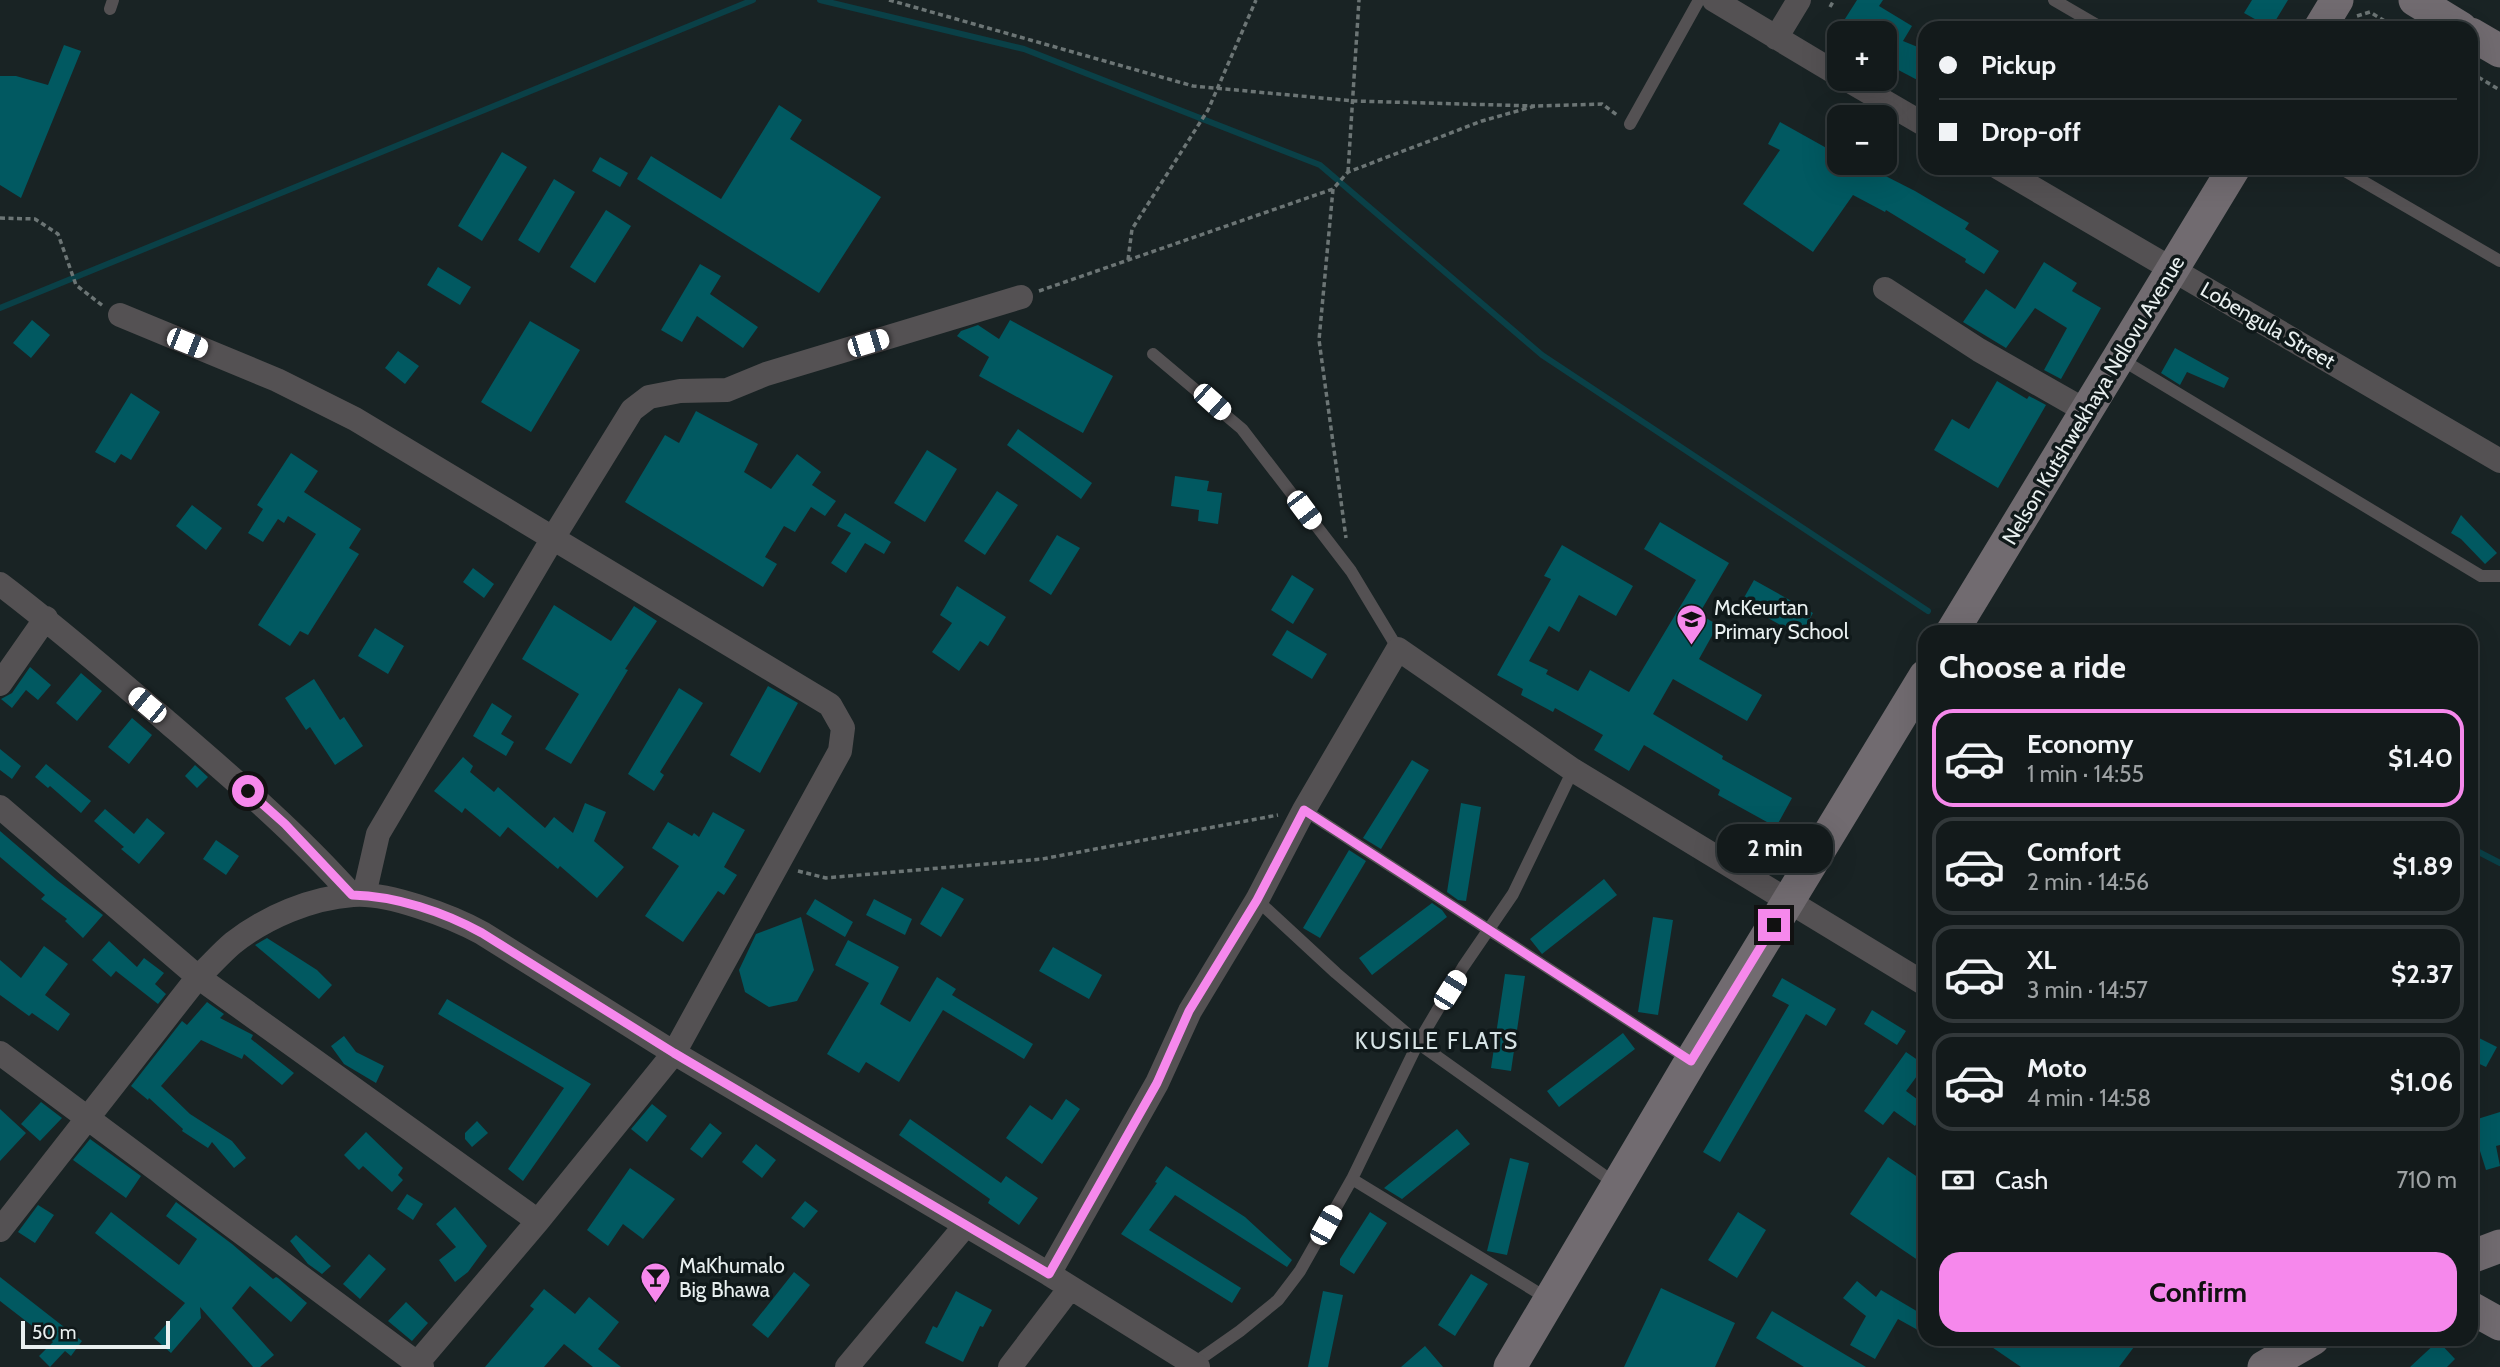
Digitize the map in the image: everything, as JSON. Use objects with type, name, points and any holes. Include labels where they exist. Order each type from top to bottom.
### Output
[{"type":"street","points":[[1714,0],[1827,68]]},
{"type":"street","points":[[1776,38],[1799,0]]},
{"type":"street","points":[[2415,0],[2450,21]]},
{"type":"street","points":[[2478,38],[2500,51]]},
{"type":"street","points":[[1867,91],[1918,121]]},
{"type":"street","name":"Lobengula Street","points":[[2011,175],[2500,461]]},
{"type":"street","name":"Nelson Kutshwekhaya Ndlovu Avenue","points":[[1956,625],[2230,175]]},
{"type":"street","points":[[1885,289],[1979,350],[2086,411]]},
{"type":"street","points":[[358,895],[378,834],[552,538],[632,410],[649,397],[680,391],[727,390],[766,374],[1021,297]]},
{"type":"street","points":[[0,1053],[418,1366],[674,1053],[840,751],[844,728],[830,705],[355,419],[277,380],[120,315]]},
{"type":"street","points":[[0,584],[46,618],[285,824],[358,895]]},
{"type":"street","points":[[0,684],[46,618]]},
{"type":"street","points":[[1049,1274],[1157,1083],[1189,1011],[1257,900],[1304,810],[1398,649],[1573,770],[1918,980]]},
{"type":"street","points":[[1510,1367],[1691,1061],[1918,688]]},
{"type":"street","points":[[0,807],[198,977],[538,1221]]},
{"type":"street","points":[[0,1230],[198,977],[231,944],[271,919],[320,902],[358,895],[416,907],[465,924],[674,1053],[1049,1274],[1194,1366]]},
{"type":"street","points":[[847,1367],[965,1226]]},
{"type":"street","points":[[2478,1254],[2500,1246]]},
{"type":"street","points":[[1010,1367],[1070,1288]]},
{"type":"street","points":[[2478,1312],[2500,1324]]},
{"type":"street","points":[[2264,1367],[2301,1346]]},
{"type":"lane","points":[[1630,124],[1699,0]]},
{"type":"lane","points":[[2054,0],[2090,21]]},
{"type":"lane","points":[[2352,175],[2500,261]]},
{"type":"lane","points":[[1153,354],[1242,429],[1351,571],[1398,649]]},
{"type":"lane","points":[[2118,357],[2481,576],[2500,576]]},
{"type":"lane","points":[[1194,1366],[1278,1300],[1300,1271],[1352,1179],[1418,1043],[1525,873],[1573,770]]},
{"type":"lane","points":[[1304,810],[1691,1061]]},
{"type":"lane","points":[[1257,900],[1336,973],[1418,1043],[1617,1185]]},
{"type":"lane","points":[[1352,1179],[1550,1301]]},
{"type":"path","points":[[889,0],[1193,86],[1354,100],[1535,106],[1602,104],[1630,124]]},
{"type":"path","points":[[1128,260],[1132,229],[1208,110],[1256,0]]},
{"type":"path","points":[[1348,172],[1359,0]]},
{"type":"path","points":[[1830,7],[1834,0]]},
{"type":"path","points":[[2336,15],[2370,12],[2385,21]]},
{"type":"path","points":[[2478,77],[2500,90]]},
{"type":"path","points":[[1021,297],[1333,189],[1348,172],[1482,121],[1535,106]]},
{"type":"path","points":[[1333,189],[1318,340],[1351,571]]},
{"type":"path","points":[[0,218],[34,219],[58,234],[76,285],[102,306],[120,315]]},
{"type":"path","points":[[776,866],[826,878],[1042,859],[1304,810]]},
{"type":"building","points":[[1857,0],[1883,0],[1879,6],[1912,26],[1903,41],[1918,47],[1918,80],[1897,69],[1897,21],[1844,21]]},
{"type":"building","points":[[2252,0],[2288,0],[2275,21],[2258,21],[2244,13]]},
{"type":"building","points":[[64,45],[81,51],[21,198],[0,185],[0,76],[16,76],[48,85]]},
{"type":"building","points":[[779,105],[802,120],[790,139],[881,197],[819,293],[637,179],[651,156],[721,199]]},
{"type":"building","points":[[1780,122],[1827,148],[1827,175],[1884,175],[1969,223],[1965,229],[1999,251],[1984,274],[1965,262],[1966,259],[1886,210],[1885,212],[1853,195],[1813,252],[1743,204],[1780,150],[1768,144]]},
{"type":"building","points":[[502,152],[527,167],[482,241],[458,226]]},
{"type":"building","points":[[600,157],[628,173],[620,187],[592,171]]},
{"type":"building","points":[[554,179],[575,192],[539,253],[518,240]]},
{"type":"building","points":[[606,210],[631,226],[595,283],[570,267]]},
{"type":"building","points":[[2044,262],[2077,283],[2072,291],[2101,308],[2061,379],[2044,370],[2067,328],[2035,308],[2006,348],[1963,322],[1986,289],[2015,309]]},
{"type":"building","points":[[700,264],[721,276],[710,294],[758,327],[743,348],[697,316],[682,342],[661,330]]},
{"type":"building","points":[[438,267],[471,287],[460,305],[427,285]]},
{"type":"building","points":[[32,320],[50,335],[31,358],[13,343]]},
{"type":"building","points":[[1010,320],[1113,376],[1083,433],[979,376],[989,357],[957,336],[961,331],[978,325],[999,339]]},
{"type":"building","points":[[530,321],[580,350],[531,432],[481,402]]},
{"type":"building","points":[[2175,348],[2229,378],[2224,388],[2187,372],[2180,385],[2161,373]]},
{"type":"building","points":[[398,351],[419,366],[405,384],[385,368]]},
{"type":"building","points":[[1997,381],[2027,399],[2029,396],[2046,405],[1998,488],[1934,450],[1952,419],[1969,429]]},
{"type":"building","points":[[131,393],[160,412],[131,460],[121,454],[115,463],[95,452]]},
{"type":"building","points":[[696,411],[758,444],[744,472],[771,489],[797,454],[821,472],[812,485],[836,501],[825,516],[811,507],[795,532],[784,526],[765,557],[777,564],[763,587],[625,502],[665,435],[679,443]]},
{"type":"building","points":[[1018,429],[1092,483],[1081,499],[1007,445]]},
{"type":"building","points":[[927,450],[957,469],[925,522],[894,503]]},
{"type":"building","points":[[291,453],[318,471],[304,492],[361,529],[349,548],[359,554],[308,635],[300,631],[290,646],[258,625],[316,534],[288,516],[284,523],[278,519],[263,542],[248,533],[263,509],[257,505]]},
{"type":"building","points":[[1175,476],[1209,481],[1207,491],[1222,493],[1218,524],[1198,521],[1199,510],[1171,506]]},
{"type":"building","points":[[997,491],[1018,505],[985,555],[964,541]]},
{"type":"building","points":[[192,505],[222,528],[206,550],[176,526]]},
{"type":"building","points":[[845,513],[891,542],[884,554],[865,543],[846,573],[831,563],[851,533],[837,526]]},
{"type":"building","points":[[2461,515],[2497,553],[2485,564],[2461,539],[2451,533]]},
{"type":"building","points":[[1660,522],[1729,563],[1699,614],[1718,625],[1699,659],[1762,695],[1747,721],[1673,679],[1653,714],[1723,756],[1722,759],[1792,798],[1776,827],[1718,795],[1720,790],[1644,745],[1629,771],[1594,750],[1603,735],[1555,708],[1553,712],[1521,695],[1523,689],[1497,675],[1551,579],[1544,576],[1562,545],[1633,586],[1616,616],[1579,595],[1559,632],[1549,626],[1529,661],[1548,670],[1546,674],[1578,691],[1590,670],[1629,692],[1696,580],[1644,549]]},
{"type":"building","points":[[1057,535],[1080,548],[1051,595],[1029,581]]},
{"type":"building","points":[[473,568],[494,584],[484,598],[463,582]]},
{"type":"building","points":[[1292,575],[1314,589],[1293,624],[1271,610]]},
{"type":"building","points":[[1754,580],[1813,613],[1800,636],[1741,603]]},
{"type":"building","points":[[957,586],[1006,617],[988,646],[980,641],[959,671],[932,652],[952,623],[940,615]]},
{"type":"building","points":[[554,605],[611,641],[634,606],[657,621],[625,669],[628,670],[571,764],[545,749],[579,694],[522,659]]},
{"type":"building","points":[[375,628],[404,646],[388,674],[358,656]]},
{"type":"building","points":[[1287,630],[1327,654],[1312,679],[1272,655]]},
{"type":"building","points":[[30,667],[51,685],[38,700],[26,690],[12,708],[1,699],[12,693]]},
{"type":"building","points":[[81,673],[102,691],[77,721],[56,703]]},
{"type":"building","points":[[314,679],[340,720],[344,717],[363,746],[335,765],[310,727],[306,730],[285,698]]},
{"type":"building","points":[[768,686],[798,703],[760,773],[730,755]]},
{"type":"building","points":[[679,688],[703,703],[660,772],[664,775],[654,791],[628,774]]},
{"type":"building","points":[[492,703],[512,716],[501,734],[514,742],[506,756],[473,736]]},
{"type":"building","points":[[132,718],[152,735],[129,764],[108,747]]},
{"type":"building","points":[[0,749],[21,766],[12,779],[0,770]]},
{"type":"building","points":[[463,757],[473,766],[470,772],[494,792],[498,787],[545,828],[554,817],[573,833],[585,803],[606,812],[594,841],[624,867],[597,898],[508,827],[500,837],[465,808],[462,813],[434,791]]},
{"type":"building","points":[[1412,760],[1429,770],[1381,849],[1363,838]]},
{"type":"building","points":[[46,764],[91,801],[81,813],[50,786],[48,788],[35,777]]},
{"type":"building","points":[[195,765],[208,777],[197,788],[185,776]]},
{"type":"building","points":[[1461,803],[1481,807],[1466,901],[1458,900],[1447,892]]},
{"type":"building","points":[[105,809],[134,834],[147,818],[165,833],[139,864],[94,821]]},
{"type":"building","points":[[713,812],[745,830],[724,867],[737,875],[724,895],[718,891],[683,942],[645,916],[679,866],[652,848],[668,822],[692,836],[694,833],[699,837]]},
{"type":"building","points":[[0,831],[103,915],[83,938],[65,921],[67,919],[41,899],[45,895],[0,857]]},
{"type":"building","points":[[216,840],[239,856],[226,875],[203,859]]},
{"type":"building","points":[[1349,850],[1366,861],[1320,938],[1303,928]]},
{"type":"building","points":[[1604,879],[1617,895],[1542,954],[1530,939]]},
{"type":"building","points":[[942,887],[964,899],[941,937],[920,924]]},
{"type":"building","points":[[815,899],[853,922],[845,937],[806,914]]},
{"type":"building","points":[[874,899],[912,919],[905,935],[866,915]]},
{"type":"building","points":[[1432,903],[1447,917],[1372,975],[1359,958]]},
{"type":"building","points":[[801,917],[814,970],[797,1001],[769,1007],[745,992],[739,970],[756,934]]},
{"type":"building","points":[[1653,917],[1673,920],[1658,1015],[1638,1012]]},
{"type":"building","points":[[267,938],[317,970],[332,985],[319,999],[255,945]]},
{"type":"building","points":[[848,940],[899,967],[880,1004],[910,1022],[937,977],[956,989],[952,995],[1033,1044],[1024,1059],[943,1010],[899,1082],[866,1062],[859,1073],[827,1054],[869,983],[835,965]]},
{"type":"building","points":[[109,941],[137,967],[144,958],[164,973],[155,984],[166,994],[158,1004],[116,971],[111,977],[92,960]]},
{"type":"building","points":[[44,946],[68,964],[45,995],[70,1014],[58,1031],[32,1013],[29,1016],[0,995],[0,960],[21,978]]},
{"type":"building","points":[[1053,947],[1102,975],[1089,999],[1039,971]]},
{"type":"building","points":[[1505,974],[1525,976],[1511,1071],[1491,1068]]},
{"type":"building","points":[[1782,978],[1836,1009],[1826,1026],[1806,1014],[1720,1162],[1703,1152],[1789,1005],[1772,996]]},
{"type":"building","points":[[447,999],[591,1084],[523,1181],[508,1169],[564,1088],[438,1014]]},
{"type":"building","points":[[207,1002],[224,1014],[220,1018],[253,1035],[251,1039],[294,1073],[282,1085],[244,1054],[242,1059],[201,1040],[161,1086],[190,1114],[232,1141],[246,1158],[234,1168],[212,1142],[208,1148],[182,1131],[183,1129],[149,1098],[148,1100],[131,1086],[182,1021],[187,1025]]},
{"type":"building","points":[[1872,1010],[1906,1031],[1897,1045],[1864,1024]]},
{"type":"building","points":[[1623,1033],[1635,1049],[1559,1107],[1547,1091]]},
{"type":"building","points":[[344,1036],[356,1052],[384,1066],[376,1083],[344,1064],[331,1046]]},
{"type":"building","points":[[2478,1038],[2497,1047],[2486,1067],[2478,1063]]},
{"type":"building","points":[[1906,1052],[1918,1060],[1918,1075],[1906,1091],[1918,1100],[1918,1122],[1915,1126],[1894,1111],[1883,1125],[1864,1111]]},
{"type":"building","points":[[1066,1099],[1080,1109],[1042,1164],[1006,1138],[1030,1105],[1052,1120]]},
{"type":"building","points":[[41,1102],[62,1118],[40,1141],[21,1124]]},
{"type":"building","points":[[652,1104],[667,1116],[647,1142],[631,1129]]},
{"type":"building","points":[[0,1109],[26,1133],[0,1161]]},
{"type":"building","points":[[2500,1112],[2500,1145],[2496,1146],[2500,1166],[2486,1170],[2478,1152],[2478,1119]]},
{"type":"building","points":[[910,1119],[1001,1183],[1006,1176],[1038,1198],[1019,1225],[988,1203],[990,1199],[899,1135]]},
{"type":"building","points":[[477,1121],[488,1133],[472,1147],[465,1139],[465,1133]]},
{"type":"building","points":[[710,1123],[722,1133],[702,1158],[690,1149]]},
{"type":"building","points":[[1457,1129],[1470,1144],[1402,1199],[1384,1188]]},
{"type":"building","points":[[366,1132],[403,1168],[398,1175],[403,1180],[392,1192],[363,1166],[359,1170],[344,1155]]},
{"type":"building","points":[[90,1139],[141,1176],[126,1198],[73,1160]]},
{"type":"building","points":[[756,1144],[776,1160],[762,1178],[742,1162]]},
{"type":"building","points":[[1888,1157],[1918,1177],[1918,1260],[1850,1214]]},
{"type":"building","points":[[1510,1158],[1529,1163],[1507,1255],[1487,1251]]},
{"type":"building","points":[[1166,1166],[1245,1217],[1292,1260],[1287,1267],[1175,1195],[1149,1230],[1241,1288],[1232,1303],[1121,1234]]},
{"type":"building","points":[[630,1168],[675,1199],[643,1239],[623,1224],[608,1246],[587,1230]]},
{"type":"building","points":[[407,1194],[423,1204],[413,1220],[397,1209]]},
{"type":"building","points":[[805,1201],[818,1211],[804,1228],[791,1218]]},
{"type":"building","points":[[176,1202],[307,1303],[291,1322],[250,1286],[232,1308],[274,1355],[260,1367],[253,1367],[200,1307],[201,1318],[171,1353],[154,1338],[185,1303],[95,1233],[111,1212],[179,1265],[197,1239],[166,1216]]},
{"type":"building","points":[[38,1205],[54,1215],[35,1243],[18,1232]]},
{"type":"building","points":[[455,1207],[487,1246],[468,1272],[455,1282],[439,1260],[456,1247],[436,1224]]},
{"type":"building","points":[[1370,1212],[1387,1223],[1354,1274],[1340,1265],[1340,1259]]},
{"type":"building","points":[[1738,1212],[1766,1230],[1737,1278],[1708,1260]]},
{"type":"building","points":[[296,1235],[331,1266],[322,1274],[308,1264],[290,1241]]},
{"type":"building","points":[[369,1254],[386,1269],[360,1299],[343,1284]]},
{"type":"building","points":[[794,1272],[810,1285],[768,1338],[752,1325]]},
{"type":"building","points":[[1471,1274],[1488,1284],[1455,1336],[1438,1325]]},
{"type":"building","points":[[0,1277],[82,1341],[71,1356],[65,1351],[50,1367],[39,1356],[53,1342],[0,1301]]},
{"type":"building","points":[[1857,1281],[1876,1297],[1881,1290],[1918,1312],[1918,1330],[1898,1319],[1875,1359],[1850,1345],[1866,1316],[1843,1298]]},
{"type":"building","points":[[1661,1288],[1735,1323],[1715,1367],[1624,1367]]},
{"type":"building","points":[[544,1289],[575,1314],[589,1297],[619,1322],[598,1349],[621,1367],[593,1367],[564,1344],[544,1367],[485,1367],[534,1309],[530,1306]]},
{"type":"building","points":[[956,1291],[992,1310],[983,1327],[980,1326],[963,1362],[925,1343],[933,1326],[937,1328]]},
{"type":"building","points":[[1323,1291],[1343,1295],[1328,1367],[1308,1367]]},
{"type":"building","points":[[406,1302],[428,1323],[412,1341],[388,1321]]},
{"type":"building","points":[[1772,1311],[1866,1367],[1804,1367],[1756,1338]]},
{"type":"building","points":[[1425,1346],[1443,1367],[1401,1367]]},
{"type":"building","points":[[1990,1346],[2135,1346],[2119,1367],[2021,1367]]},
{"type":"building","points":[[2433,1346],[2443,1346],[2455,1359],[2447,1367],[2410,1367]]},
{"type":"waterway","points":[[0,308],[753,0]]},
{"type":"waterway","points":[[820,0],[1024,49],[1320,165],[1542,355],[1928,611]]},
{"type":"waterway","points":[[2478,852],[2500,863]]},
{"type":"place","name":"McKeurtan Primary School","points":[[1691,646]]},
{"type":"place","name":"MaKhumalo Big Bhawa","points":[[656,1304]]},
{"type":"district","name":"KUSILE FLATS","points":[[1437,1041]]},
{"type":"route","points":[[248,791],[285,824],[352,895],[384,898],[416,907],[465,924],[482,933],[674,1053],[1049,1274],[1157,1083],[1189,1011],[1257,900],[1304,810],[1691,1061],[1774,925]]}]
